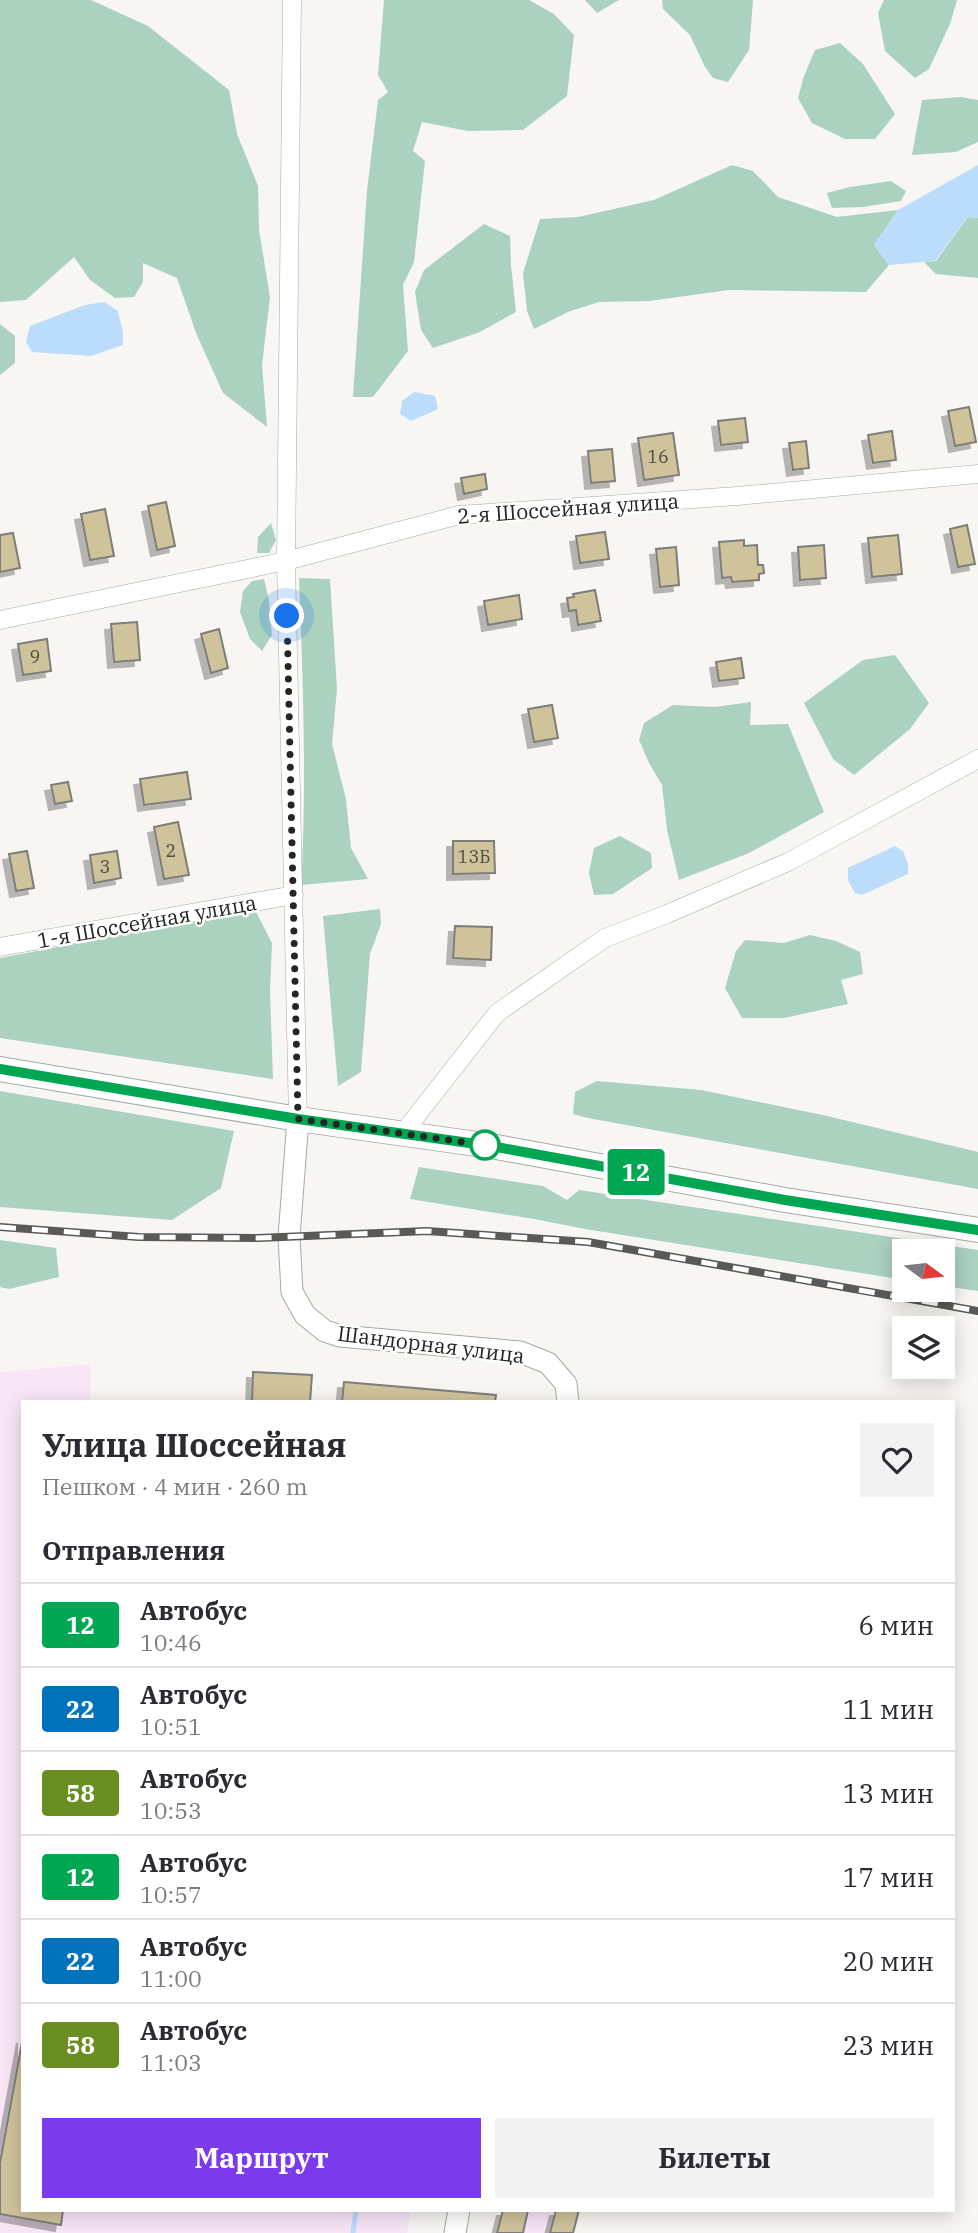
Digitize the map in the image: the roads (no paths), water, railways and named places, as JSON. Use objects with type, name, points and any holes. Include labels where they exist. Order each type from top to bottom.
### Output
[{"type":"main road","points":[[0,1069],[298,1119],[505,1148],[785,1200],[978,1230]]},
{"type":"street","points":[[292,0],[286,561],[298,1119]]},
{"type":"street","name":"2-я Шоссейная улица","points":[[0,620],[286,561],[459,515],[737,496],[978,474]]},
{"type":"street","points":[[403,1133],[497,1013],[605,938],[788,862],[978,759]]},
{"type":"street","name":"1-я Шоссейная улица","points":[[0,947],[294,895]]},
{"type":"street","name":"Шандорная улица","points":[[298,1119],[289,1237],[292,1292],[305,1315],[325,1331],[340,1336],[520,1352],[548,1363],[566,1384],[568,1400]]},
{"type":"street","points":[[455,2233],[459,2212]]},
{"type":"water","points":[[978,165],[978,218],[968,217],[935,261],[889,265],[874,245],[898,210]]},
{"type":"water","points":[[104,302],[118,311],[123,345],[91,356],[32,352],[26,342],[30,326],[85,305]]},
{"type":"water","points":[[414,392],[435,396],[438,409],[411,421],[400,414],[402,401]]},
{"type":"water","points":[[895,846],[903,851],[908,864],[908,874],[862,895],[855,893],[848,880],[848,868]]},
{"type":"waterway","points":[[353,2233],[356,2212]]},
{"type":"railway","points":[[0,1227],[139,1237],[258,1238],[427,1231],[588,1242],[978,1311]]}]
